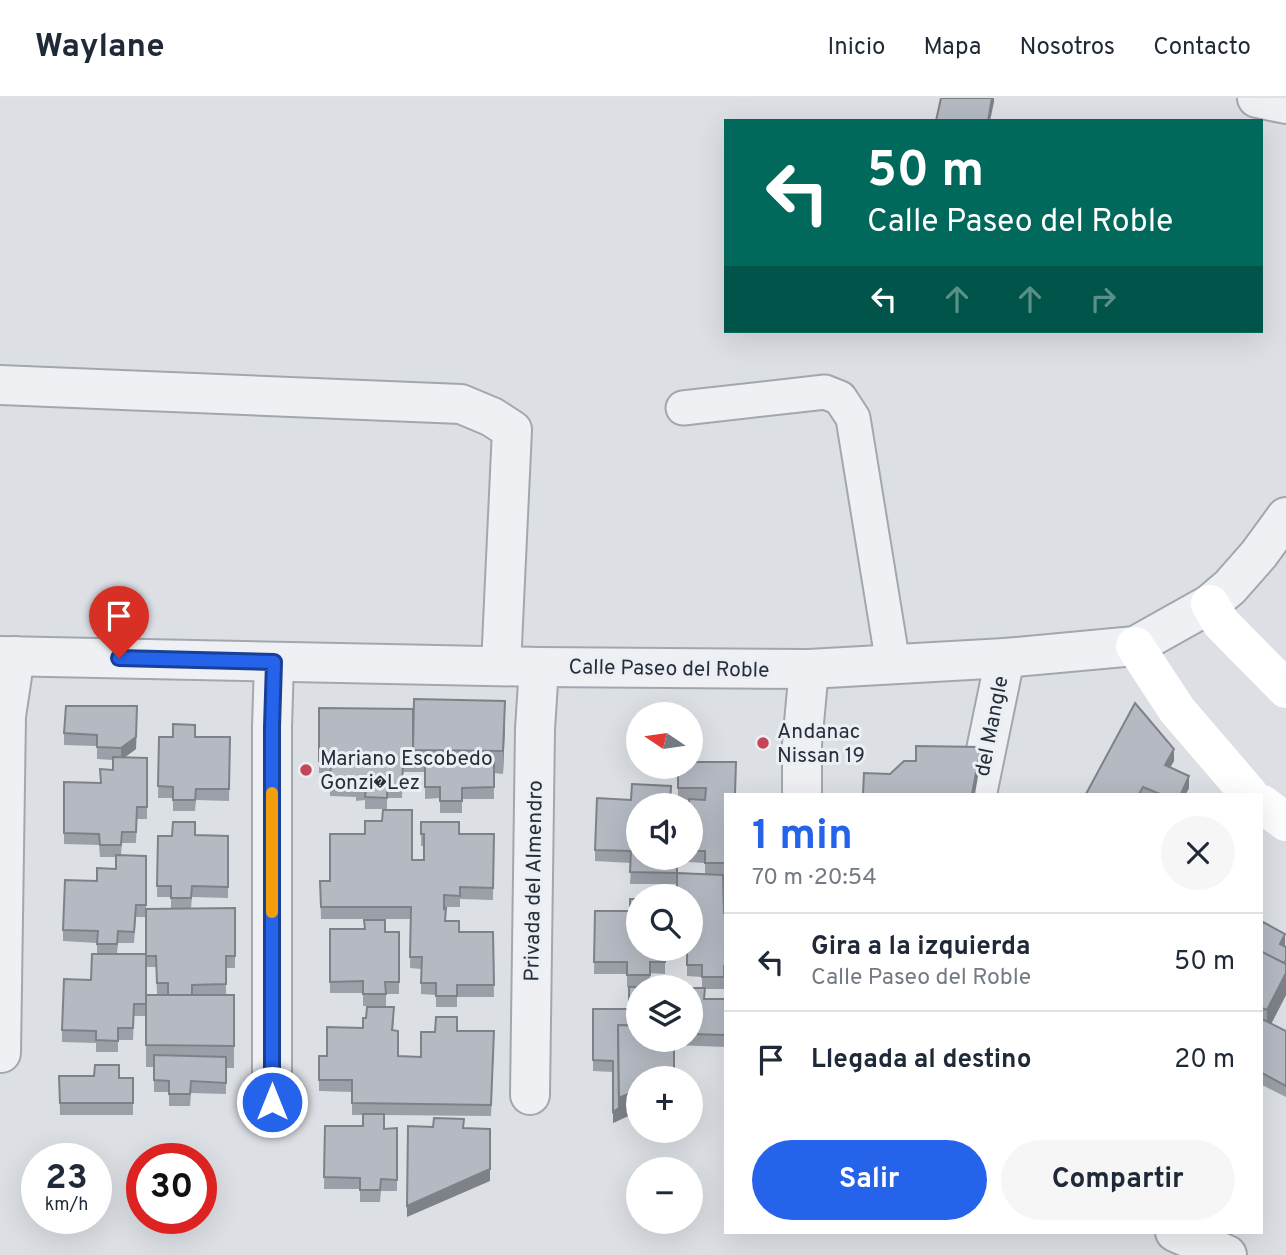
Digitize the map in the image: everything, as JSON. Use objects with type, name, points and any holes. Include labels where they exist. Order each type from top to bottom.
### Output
[{"type":"street","points":[[1257,98],[1286,104]]},
{"type":"street","points":[[0,385],[461,404],[492,417],[512,430],[501,666]]},
{"type":"street","name":"Calle Paseo del Roble","points":[[8,656],[538,667],[809,669],[1004,658],[1135,646],[1210,604],[1230,587],[1286,517]]},
{"type":"street","points":[[1210,604],[1221,623],[1286,689]]},
{"type":"street","points":[[1135,646],[1177,710],[1249,793]]},
{"type":"street","points":[[1,1053],[8,656]]},
{"type":"street","name":"del Mangle","points":[[977,793],[1004,658]]},
{"type":"street","points":[[272,1102],[274,662]]},
{"type":"street","name":"Privada del Almendro","points":[[530,1096],[538,667]]},
{"type":"street","points":[[802,793],[802,744],[809,669]]},
{"type":"street","points":[[1263,805],[1286,822]]},
{"type":"street","points":[[1180,1234],[1227,1255]]},
{"type":"lane","points":[[683,408],[825,391],[840,398],[853,418],[894,664]]},
{"type":"building","points":[[941,98],[992,98],[988,119],[936,119]]},
{"type":"building","points":[[414,699],[505,701],[503,751],[413,750]]},
{"type":"building","points":[[1135,703],[1174,749],[1165,765],[1189,776],[1181,793],[1158,793],[1143,787],[1140,793],[1087,793]]},
{"type":"building","points":[[66,706],[137,706],[136,737],[121,748],[97,747],[97,735],[64,733]]},
{"type":"building","points":[[319,708],[413,709],[413,760],[403,760],[402,787],[387,787],[387,798],[365,797],[366,789],[356,789],[356,786],[330,785],[331,761],[319,761]]},
{"type":"building","points":[[173,724],[195,725],[195,737],[230,737],[229,789],[196,789],[195,800],[173,800],[173,787],[158,786],[159,737],[173,737]]},
{"type":"building","points":[[916,746],[981,747],[972,793],[863,793],[864,773],[890,774],[904,761],[916,761]]},
{"type":"building","points":[[113,757],[147,758],[147,807],[137,807],[136,832],[122,832],[121,845],[100,845],[99,834],[64,833],[64,782],[101,783],[100,769],[113,770]]},
{"type":"building","points":[[425,760],[494,762],[494,787],[462,788],[462,801],[440,801],[440,787],[425,787]]},
{"type":"building","points":[[704,762],[736,762],[735,793],[724,793],[724,863],[705,863],[703,800],[706,788],[678,788],[678,779],[704,779]]},
{"type":"building","points":[[632,784],[671,786],[671,793],[631,793]]},
{"type":"building","points":[[597,798],[626,800],[626,851],[595,850]]},
{"type":"building","points":[[383,810],[412,810],[412,860],[424,860],[421,822],[459,822],[459,834],[494,834],[493,888],[460,887],[460,896],[444,895],[444,909],[446,908],[445,921],[459,921],[459,932],[493,932],[494,985],[457,985],[457,996],[436,996],[436,983],[421,983],[422,957],[410,957],[411,907],[321,907],[320,881],[330,881],[330,834],[365,834],[365,821],[382,821]]},
{"type":"building","points":[[173,822],[195,822],[195,835],[228,836],[228,887],[192,886],[191,898],[171,898],[171,886],[157,886],[158,836],[172,836]]},
{"type":"building","points":[[116,855],[146,856],[146,905],[136,905],[134,932],[118,931],[117,944],[97,944],[98,931],[63,930],[65,880],[97,881],[97,868],[116,869]]},
{"type":"building","points":[[630,870],[677,870],[677,873]]},
{"type":"building","points":[[677,873],[723,875],[724,977],[703,977],[702,965],[687,965],[687,961],[703,961],[703,884],[677,884]]},
{"type":"building","points":[[235,908],[235,956],[226,956],[226,984],[192,985],[192,995],[168,995],[168,983],[157,983],[156,956],[146,956],[146,909]]},
{"type":"building","points":[[595,911],[626,911],[626,961],[665,962],[650,962],[650,975],[627,975],[627,962],[594,962]]},
{"type":"building","points":[[364,920],[385,920],[385,932],[399,932],[399,982],[385,982],[386,994],[363,994],[363,981],[330,982],[330,929],[365,929]]},
{"type":"building","points":[[1263,922],[1285,934],[1280,944],[1286,947],[1284,963],[1263,952]]},
{"type":"building","points":[[1263,952],[1286,964],[1286,973],[1267,1010],[1263,1008]]},
{"type":"building","points":[[92,954],[146,954],[146,1004],[134,1004],[133,1028],[118,1028],[118,1041],[96,1040],[96,1031],[62,1030],[64,979],[91,980]]},
{"type":"building","points":[[703,988],[704,999],[724,999],[724,1035],[703,1034]]},
{"type":"building","points":[[146,995],[234,995],[234,1046],[146,1045]]},
{"type":"building","points":[[367,1007],[394,1007],[392,1030],[398,1031],[398,1056],[421,1057],[421,1032],[435,1032],[436,1017],[457,1017],[457,1031],[494,1031],[491,1105],[352,1103],[352,1080],[319,1080],[319,1056],[327,1056],[327,1027],[363,1028]]},
{"type":"building","points":[[593,1009],[626,1009],[626,1025],[618,1025],[619,1108],[613,1112],[613,1061],[593,1060]]},
{"type":"building","points":[[1263,1020],[1286,1031],[1286,1086],[1263,1074]]},
{"type":"building","points":[[618,1025],[626,1025],[626,1052],[674,1052],[674,1066],[626,1066],[626,1095],[619,1098]]},
{"type":"building","points":[[154,1055],[226,1057],[226,1083],[191,1081],[190,1094],[169,1094],[169,1081],[154,1080]]},
{"type":"building","points":[[95,1065],[119,1065],[119,1078],[133,1078],[133,1103],[60,1103],[59,1076],[94,1076]]},
{"type":"building","points":[[363,1114],[384,1114],[384,1129],[397,1128],[397,1180],[381,1179],[380,1190],[360,1190],[360,1178],[324,1177],[325,1126],[363,1126]]},
{"type":"building","points":[[434,1118],[464,1119],[463,1128],[490,1129],[490,1169],[407,1206],[408,1126],[433,1127]]},
{"type":"slow traffic","points":[[272,793],[272,912]]},
{"type":"place","name":"Andanac Nissan 19","points":[[763,743]]},
{"type":"place","name":"Mariano Escobedo Gonzi�Lez","points":[[306,770]]},
{"type":"route","points":[[119,658],[274,662],[272,1102]]}]
